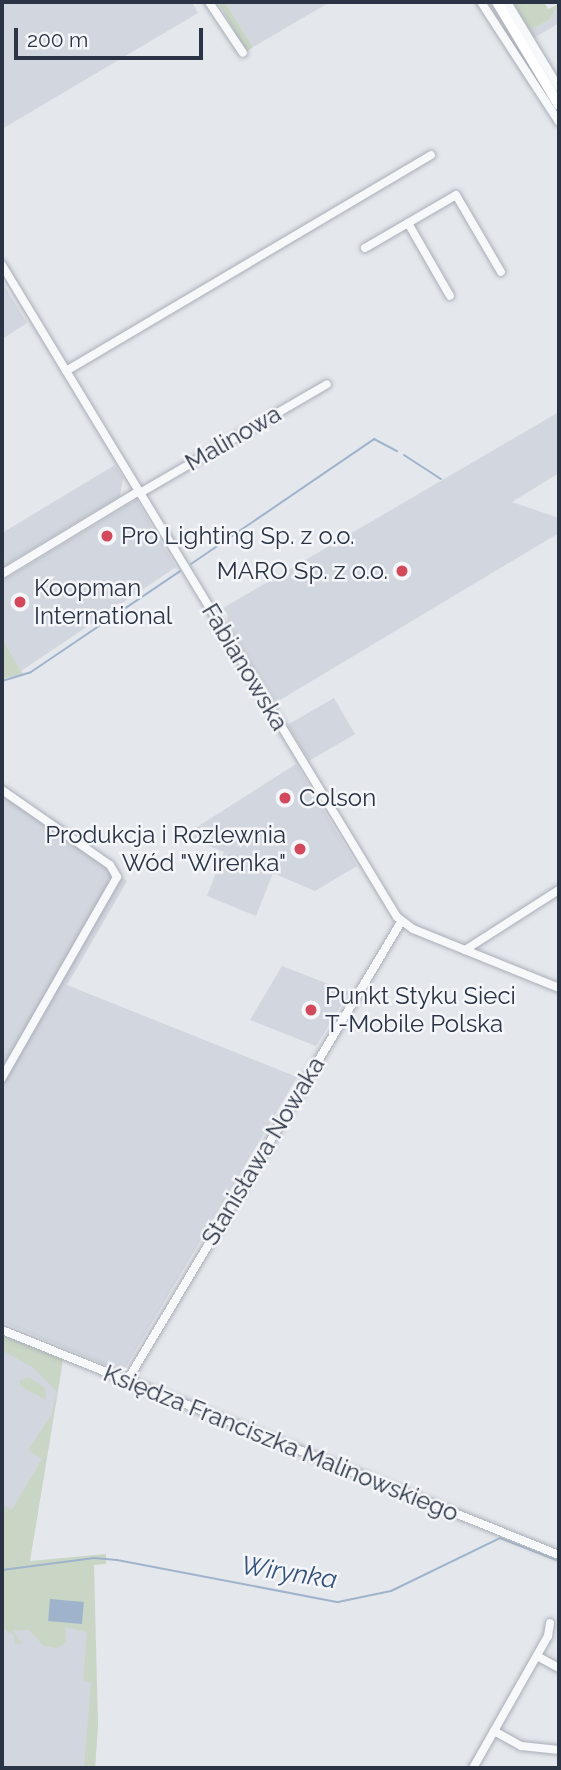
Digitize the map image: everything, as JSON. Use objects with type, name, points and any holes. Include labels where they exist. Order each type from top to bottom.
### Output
[{"type":"main road","points":[[496,2],[559,105]]},
{"type":"street","points":[[209,2],[243,53]]},
{"type":"street","points":[[481,2],[559,122]]},
{"type":"street","points":[[507,2],[559,88]]},
{"type":"street","points":[[65,370],[431,155]]},
{"type":"street","points":[[365,248],[456,195],[501,272]]},
{"type":"street","points":[[408,223],[450,296]]},
{"type":"street","name":"Fabianowska","points":[[2,265],[401,922]]},
{"type":"street","name":"Malinowa","points":[[2,574],[327,384]]},
{"type":"street","points":[[2,790],[117,874],[114,888],[2,1078]]},
{"type":"street","points":[[465,950],[559,890]]},
{"type":"street","points":[[401,922],[559,988]]},
{"type":"street","name":"Stanisława Nowaka","points":[[127,1381],[401,922]]},
{"type":"street","name":"Księdza Franciszka Malinowskiego","points":[[2,1331],[559,1555]]},
{"type":"street","points":[[473,1768],[537,1656],[550,1623]]},
{"type":"street","points":[[537,1656],[559,1668]]},
{"type":"street","points":[[494,1731],[524,1747],[559,1750]]},
{"type":"shaded area","points":[[2,2],[192,2],[198,13],[2,129]]},
{"type":"shaded area","points":[[225,2],[330,2],[253,47]]},
{"type":"shaded area","points":[[513,2],[530,30],[549,20],[559,4],[559,23],[534,38]]},
{"type":"shaded area","points":[[2,282],[27,323],[2,339]]},
{"type":"shaded area","points":[[559,412],[559,473],[512,502],[559,518],[559,533],[275,703],[228,626],[227,612],[218,611]]},
{"type":"shaded area","points":[[115,465],[123,478],[120,496],[2,567],[2,533]]},
{"type":"shaded area","points":[[136,500],[176,567],[21,671],[2,638],[2,581]]},
{"type":"shaded area","points":[[334,698],[355,734],[309,761],[288,724]]},
{"type":"shaded area","points":[[296,764],[357,866],[315,891],[273,873],[256,916],[207,896],[224,852],[183,836]]},
{"type":"shaded area","points":[[2,795],[127,881],[67,985],[297,1077],[123,1372],[2,1322]]},
{"type":"shaded area","points":[[282,966],[349,992],[316,1046],[250,1020]]},
{"type":"shaded area","points":[[2,1343],[62,1367],[31,1554],[2,1556]]},
{"type":"shaded area","points":[[88,1571],[98,1724],[95,1768],[2,1768],[2,1583]]},
{"type":"green space","points":[[218,2],[225,2],[253,47],[246,52]]},
{"type":"green space","points":[[513,2],[544,2],[548,9],[559,4],[549,20],[530,30]]},
{"type":"green space","points":[[2,638],[21,671],[23,674],[2,679]]},
{"type":"green space","points":[[2,1335],[63,1359],[30,1561],[106,1554],[106,1564],[94,1565],[98,1724],[95,1768],[84,1768],[91,1682],[83,1681],[87,1632],[65,1627],[66,1642],[58,1648],[44,1646],[29,1630],[13,1631],[22,1643],[15,1644],[14,1635],[2,1628],[2,1505],[12,1510],[42,1459],[28,1450],[51,1416],[57,1392],[32,1367],[2,1350]]},
{"type":"green space","points":[[28,1377],[45,1388],[46,1400],[20,1386],[20,1381]]},
{"type":"water","points":[[50,1599],[84,1602],[82,1624],[48,1621]]},
{"type":"waterway","points":[[191,564],[374,439],[397,451]]},
{"type":"waterway","points":[[404,455],[441,479]]},
{"type":"waterway","points":[[2,681],[31,672],[180,571]]},
{"type":"waterway","name":"Wirynka","points":[[2,1570],[94,1558],[117,1560],[338,1602],[391,1591],[500,1538],[556,1560]]},
{"type":"place","name":"Pro Lighting Sp. z o.o.","points":[[107,536]]},
{"type":"place","name":"MARO Sp. z o.o.","points":[[402,571]]},
{"type":"place","name":"Koopman International","points":[[20,602]]},
{"type":"place","name":"Colson","points":[[285,798]]},
{"type":"place","name":"Produkcja i Rozlewnia Wód \"Wirenka\"","points":[[300,849]]},
{"type":"place","name":"Punkt Styku Sieci T-Mobile Polska","points":[[311,1010]]}]
